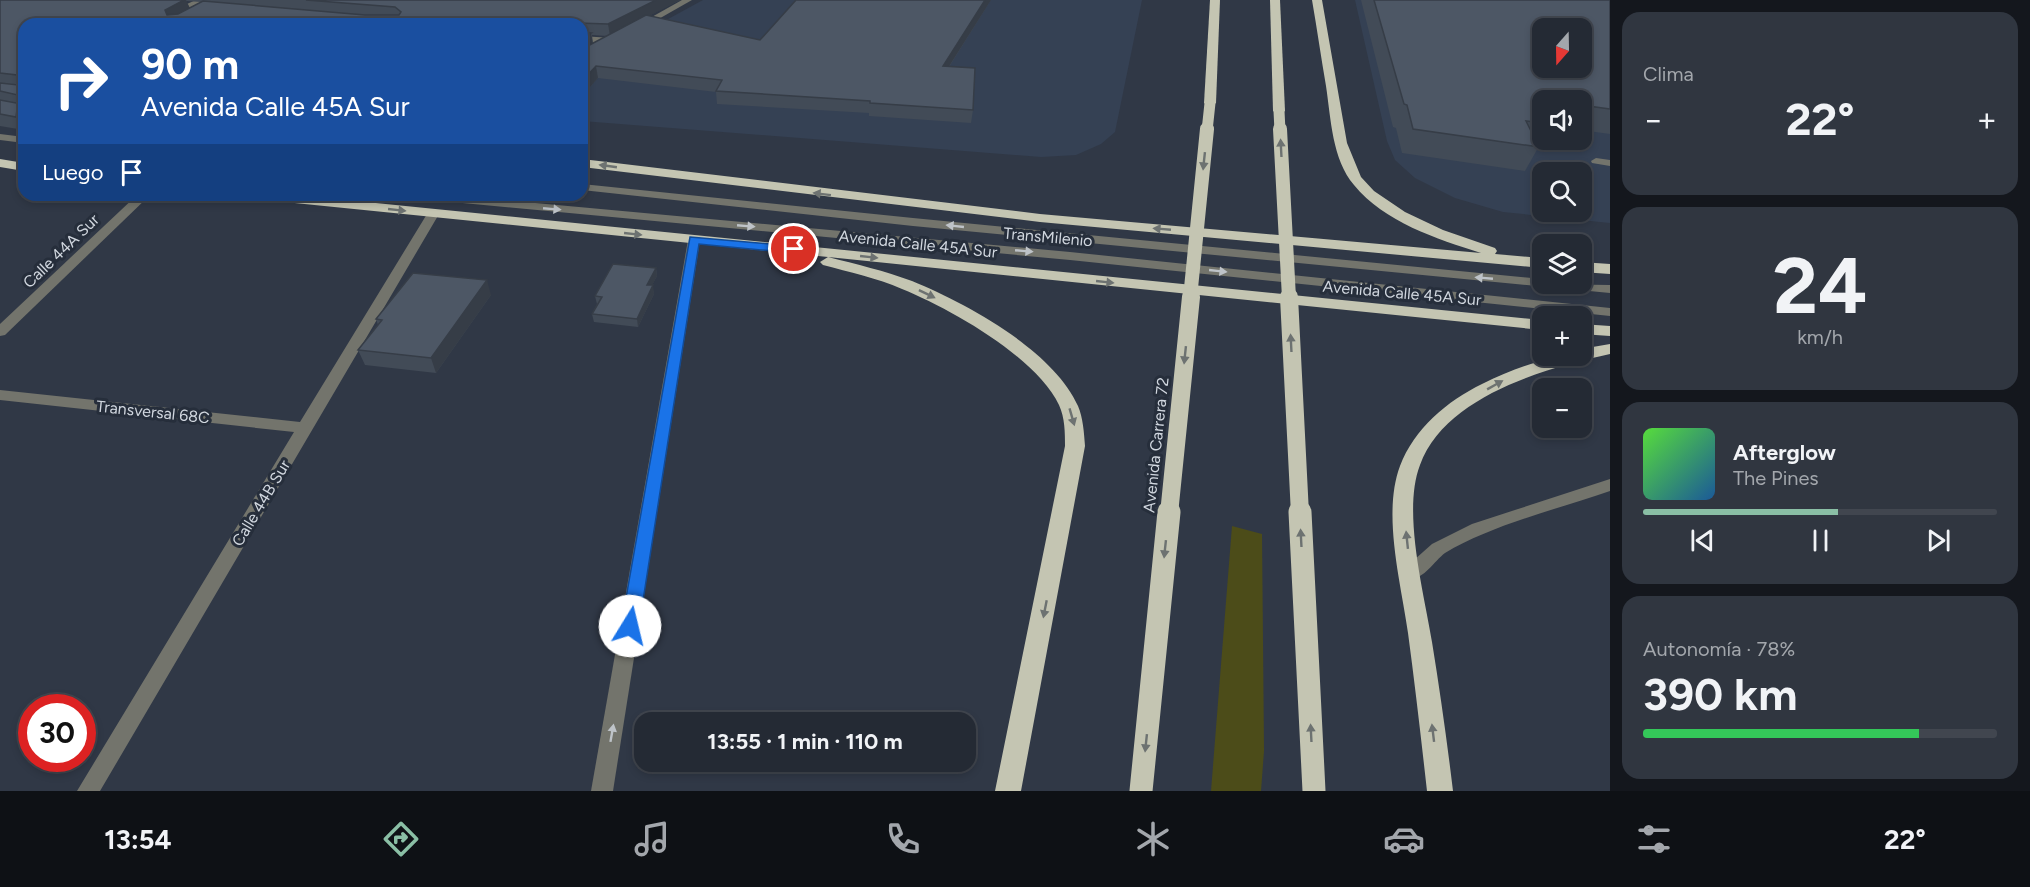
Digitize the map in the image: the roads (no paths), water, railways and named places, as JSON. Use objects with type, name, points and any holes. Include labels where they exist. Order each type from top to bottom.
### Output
[{"type":"highway","name":"Avenida Carrera 72","points":[[1141,791],[1210,103],[1215,0]]},
{"type":"highway","points":[[1275,0],[1314,791]]},
{"type":"highway","points":[[1317,0],[1341,143],[1347,164],[1359,183],[1384,204],[1431,230],[1523,261]]},
{"type":"highway","points":[[0,163],[18,166]]},
{"type":"highway","points":[[588,164],[1019,216],[1532,262]]},
{"type":"highway","name":"Avenida Calle 45A Sur","points":[[311,201],[1532,324]]},
{"type":"highway","points":[[771,247],[886,277],[943,302],[988,328],[1025,355],[1051,380],[1067,402],[1075,424],[1076,446],[1008,791]]},
{"type":"highway","points":[[1592,268],[1610,269]]},
{"type":"highway","points":[[1592,330],[1610,331]]},
{"type":"highway","points":[[1592,353],[1610,349]]},
{"type":"highway","points":[[1440,791],[1406,536],[1404,492],[1410,465],[1434,426],[1455,409],[1510,376],[1543,366]]},
{"type":"street","points":[[631,31],[688,0]]},
{"type":"street","points":[[179,6],[204,4]]},
{"type":"street","points":[[196,14],[204,4]]},
{"type":"street","points":[[592,52],[621,36]]},
{"type":"street","points":[[588,39],[611,41]]},
{"type":"street","points":[[0,137],[18,139]]},
{"type":"street","points":[[1596,161],[1610,163]]},
{"type":"street","name":"TransMilenio","points":[[588,188],[913,222],[1532,282]]},
{"type":"street","name":"Calle 44A Sur","points":[[0,332],[138,201]]},
{"type":"street","name":"TransMilenio","points":[[475,201],[1070,256],[1610,312]]},
{"type":"street","name":"Calle 44B Sur","points":[[88,791],[433,214]]},
{"type":"street","points":[[602,791],[694,240]]},
{"type":"street","name":"TransMilenio","points":[[1592,288],[1610,290]]},
{"type":"street","name":"Transversal 68C","points":[[0,395],[305,428]]},
{"type":"street","points":[[1411,573],[1438,549],[1478,529],[1516,514],[1610,484]]}]
